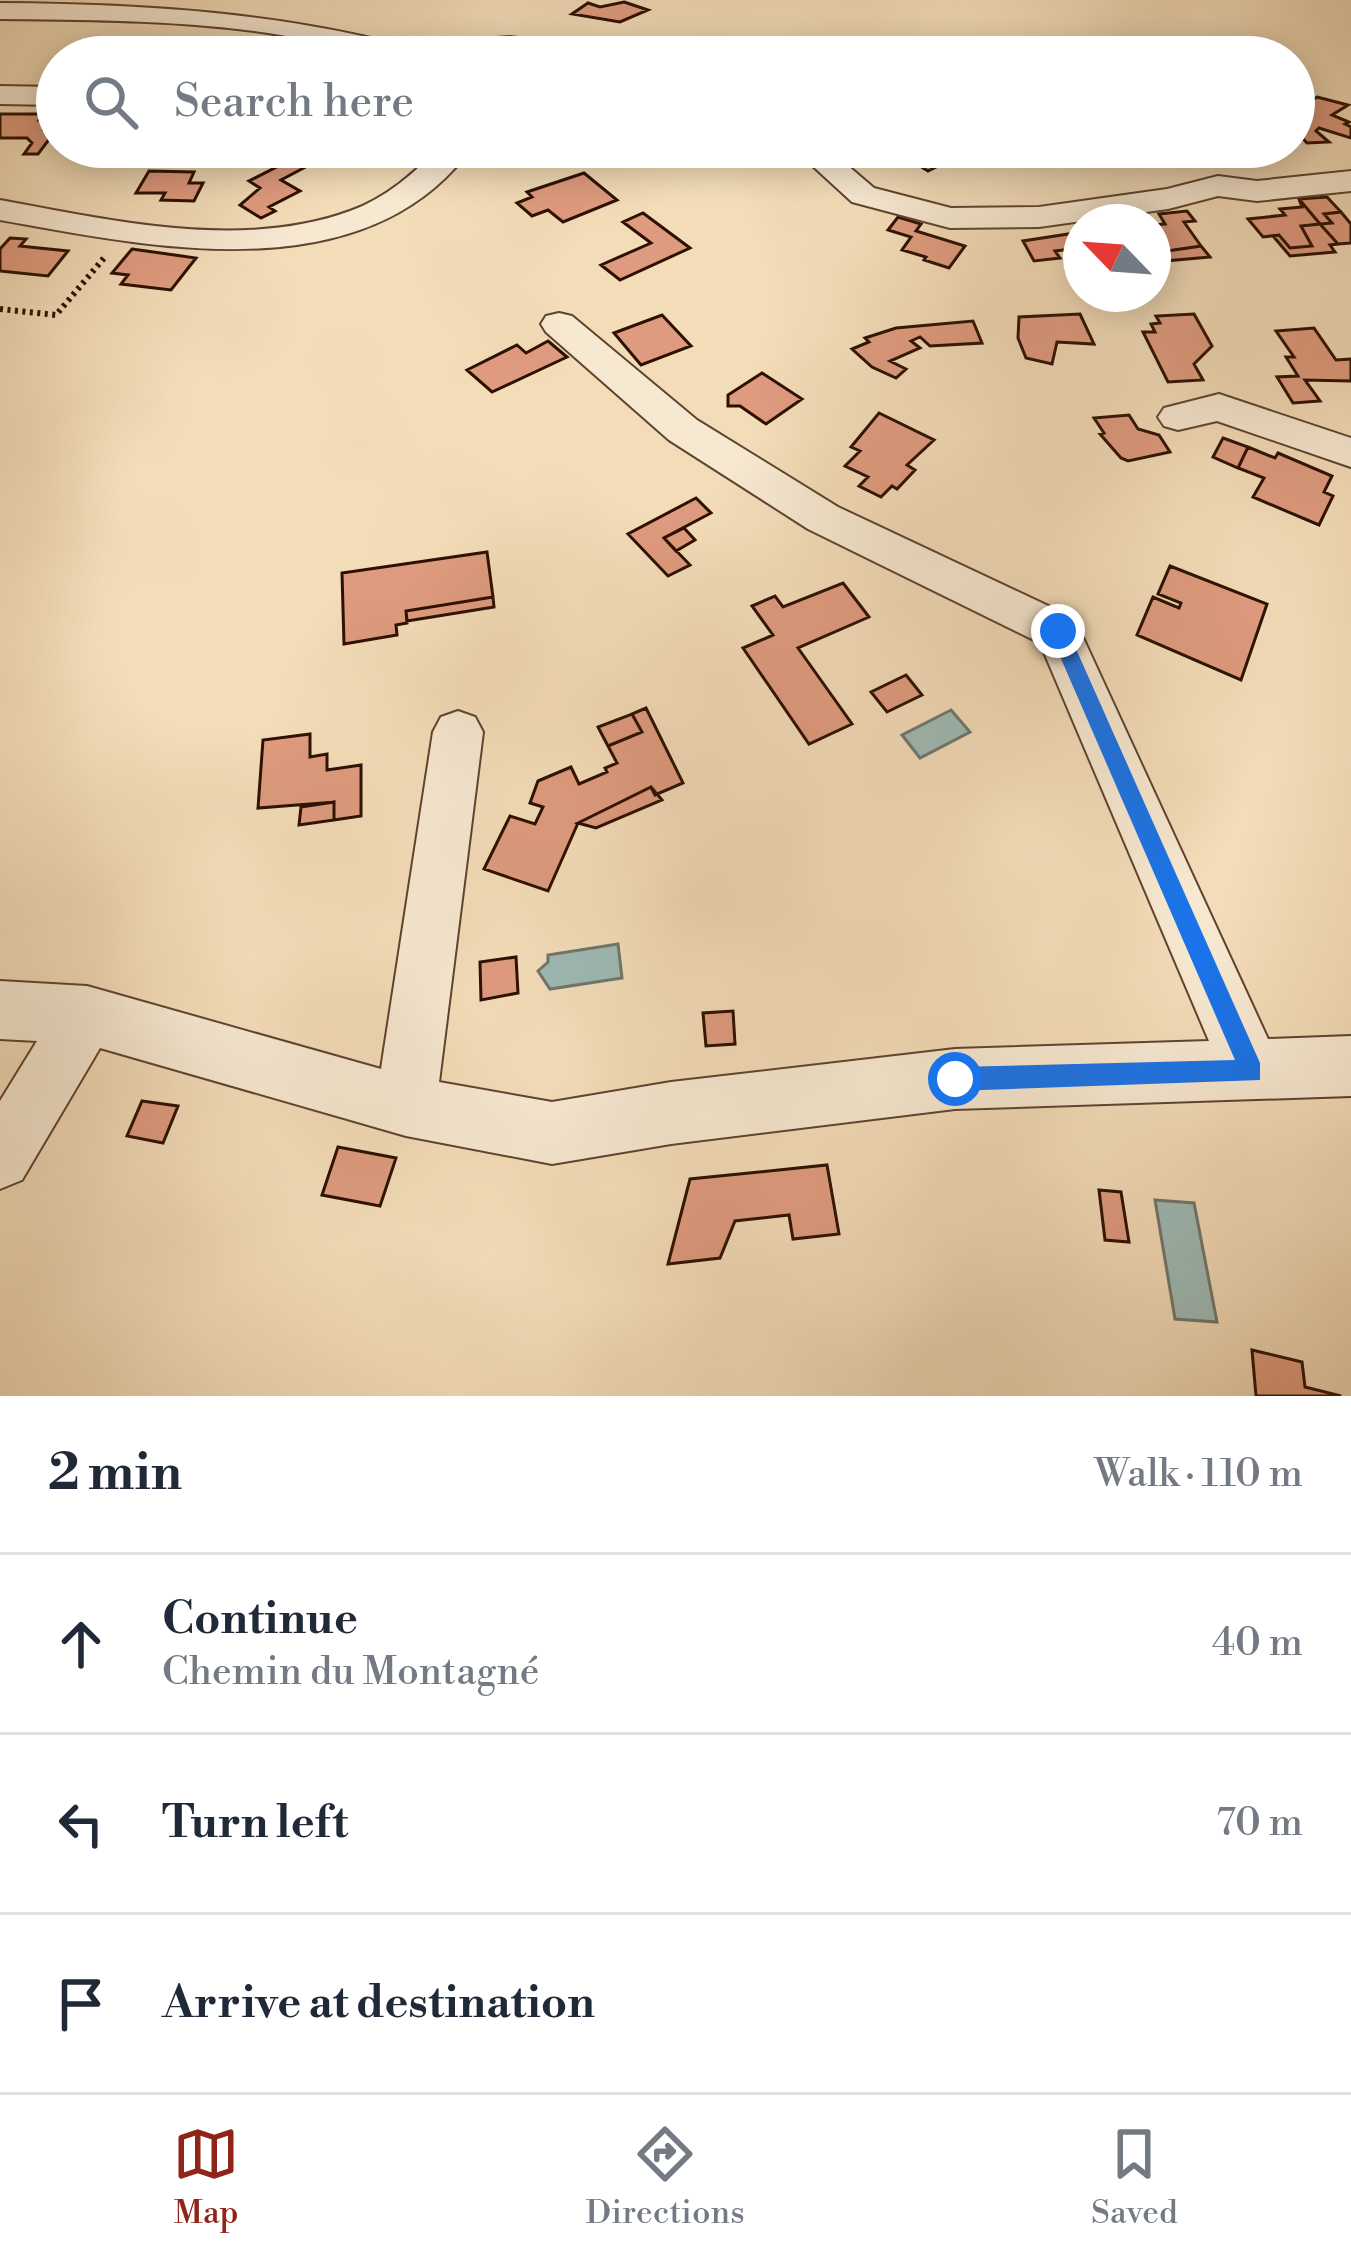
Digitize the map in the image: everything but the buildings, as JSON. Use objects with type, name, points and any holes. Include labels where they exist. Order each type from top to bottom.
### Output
[{"type":"street","points":[[0,11],[190,14],[315,36]]},
{"type":"street","points":[[0,95],[36,96]]},
{"type":"street","points":[[832,168],[863,195],[950,218],[987,221],[1168,199],[1254,175],[1351,165]]},
{"type":"street","points":[[0,210],[254,241],[309,232],[404,198],[441,168]]},
{"type":"street","points":[[864,168],[893,190],[943,202],[1006,204],[1165,182],[1257,191],[1351,182]]},
{"type":"street","points":[[559,323],[683,430],[823,518],[1058,631],[1252,1072]]},
{"type":"street","points":[[1178,417],[1220,407],[1351,453]]},
{"type":"street","points":[[406,1106],[458,732]]},
{"type":"street","points":[[0,1010],[87,1016],[406,1106],[552,1133],[671,1113],[955,1079],[1351,1066]]},
{"type":"street","points":[[0,1158],[87,1016]]},
{"type":"path","points":[[0,309],[56,315],[128,229]]},
{"type":"water","points":[[951,710],[970,732],[920,758],[902,735]]},
{"type":"water","points":[[618,944],[622,978],[550,989],[538,971],[548,962],[548,955]]},
{"type":"water","points":[[1155,1200],[1194,1203],[1217,1322],[1175,1319]]},
{"type":"route","points":[[955,1079],[1252,1072],[1058,631]]}]
